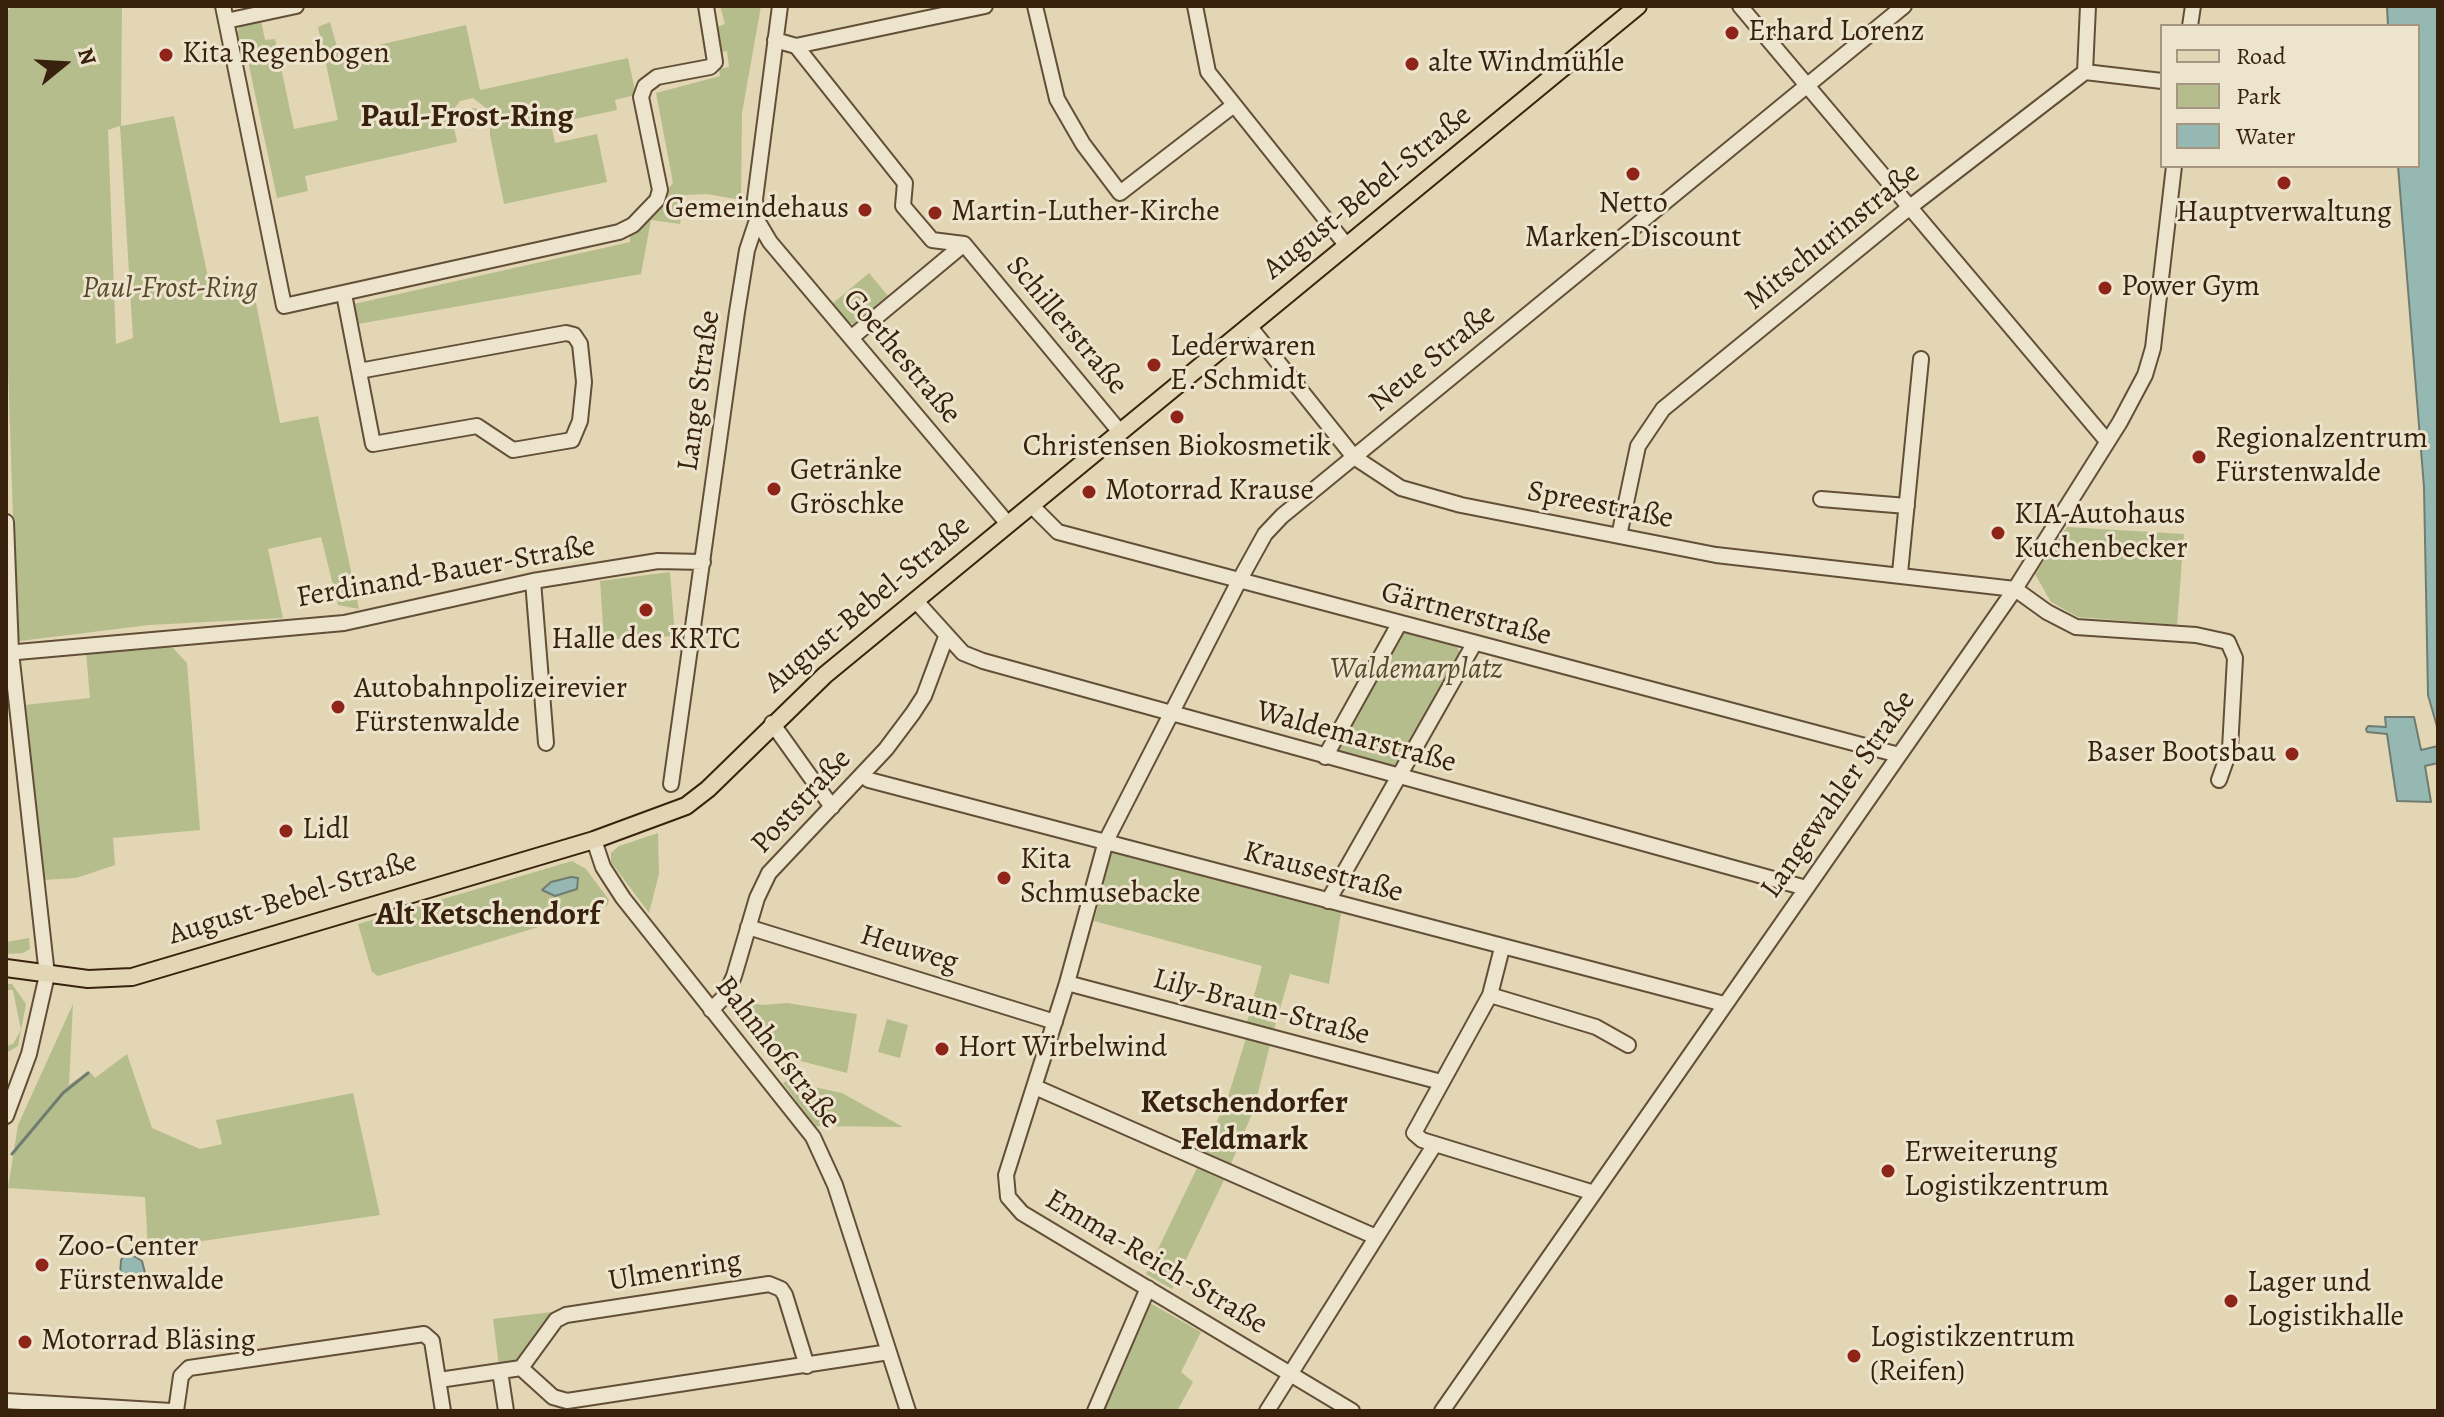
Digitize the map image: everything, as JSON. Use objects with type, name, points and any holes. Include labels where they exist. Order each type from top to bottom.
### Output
[{"type":"main road","name":"August-Bebel-Straße","points":[[6,968],[88,979],[132,977],[594,840],[686,806],[708,789],[772,723],[915,600],[1638,6]]},
{"type":"street","points":[[296,6],[224,14],[284,306],[619,232],[633,225],[657,200],[660,190],[641,97],[645,86],[657,77],[710,67],[715,62],[706,6]]},
{"type":"street","name":"Lange Straße","points":[[671,784],[739,297],[747,250],[757,220],[755,199],[780,6]]},
{"type":"street","points":[[775,40],[796,46],[985,6]]},
{"type":"street","points":[[1035,6],[1057,99],[1083,144],[1120,193],[1234,105]]},
{"type":"street","points":[[1195,6],[1208,72],[1347,246]]},
{"type":"street","points":[[1740,6],[2107,441]]},
{"type":"street","name":"Neue Straße","points":[[1106,841],[1168,714],[1239,581],[1265,534],[1282,516],[1904,6]]},
{"type":"street","points":[[2088,6],[2085,72],[2160,81]]},
{"type":"street","name":"Schillerstraße","points":[[796,46],[905,183],[903,206],[932,240],[964,244],[1120,432]]},
{"type":"street","name":"Mitschurinstraße","points":[[1619,536],[1638,446],[1663,409],[1910,207],[2085,72]]},
{"type":"street","name":"Langewahler Straße","points":[[1442,1411],[1591,1192],[2015,589],[2134,398],[2153,348],[2174,168]]},
{"type":"street","name":"Goethestraße","points":[[757,220],[770,242],[1008,524]]},
{"type":"street","points":[[851,338],[964,244]]},
{"type":"street","points":[[344,294],[373,444],[477,426],[513,450],[572,440],[580,421],[584,382],[580,344],[574,335],[566,333],[359,371]]},
{"type":"street","name":"Spreestraße","points":[[1249,326],[1354,457],[1401,488],[1461,505],[1716,555],[1900,573],[2015,589]]},
{"type":"street","points":[[1900,573],[1921,359]]},
{"type":"street","points":[[1821,499],[1907,506]]},
{"type":"street","name":"Gärtnerstraße","points":[[1031,505],[1058,532],[1899,755]]},
{"type":"street","points":[[6,522],[8,653],[47,975],[29,1054],[6,1116]]},
{"type":"street","name":"Ferdinand-Bauer-Straße","points":[[8,653],[344,623],[533,581],[658,561],[703,562]]},
{"type":"street","points":[[533,581],[546,743]]},
{"type":"street","points":[[2015,589],[2047,612],[2076,627],[2196,635],[2228,642],[2235,658],[2230,749],[2219,780]]},
{"type":"street","name":"Waldemarstraße","points":[[915,600],[946,637],[971,657],[1168,714],[1806,888]]},
{"type":"street","points":[[1325,757],[1399,624]]},
{"type":"street","name":"Poststraße","points":[[711,1010],[725,996],[734,976],[748,927],[769,873],[863,775],[924,696],[946,637]]},
{"type":"street","points":[[1328,901],[1474,644]]},
{"type":"street","points":[[772,723],[832,807]]},
{"type":"street","name":"Krausestraße","points":[[863,775],[869,780],[1724,1004]]},
{"type":"street","name":"Bahnhofstraße","points":[[594,840],[603,867],[623,898],[796,1114],[826,1161],[908,1411]]},
{"type":"street","name":"Emma-Reich-Straße","points":[[1106,841],[1067,983],[1006,1175],[1008,1197],[1022,1213],[1352,1411]]},
{"type":"street","name":"Heuweg","points":[[748,927],[1055,1022]]},
{"type":"street","points":[[1502,948],[1490,995],[1414,1133],[1435,1144],[1591,1192]]},
{"type":"street","name":"Lily-Braun-Straße","points":[[1067,983],[1441,1082]]},
{"type":"street","points":[[1490,995],[1596,1027],[1628,1045]]},
{"type":"street","points":[[1035,1087],[1376,1237]]},
{"type":"street","points":[[1267,1411],[1435,1144]]},
{"type":"street","name":"Ulmenring","points":[[521,1368],[556,1320],[566,1315],[769,1284],[781,1289],[785,1295],[807,1366]]},
{"type":"street","points":[[1095,1411],[1148,1288]]},
{"type":"street","points":[[6,1401],[174,1411],[181,1376],[189,1368],[424,1334],[432,1341],[443,1411]]},
{"type":"street","points":[[439,1380],[521,1368],[553,1397],[567,1401],[889,1352]]},
{"type":"street","points":[[500,1371],[506,1411]]},
{"type":"green space","points":[[13,6],[122,6],[121,126],[174,116],[213,301],[254,293],[280,423],[318,416],[359,609],[338,605],[321,537],[268,549],[283,618],[149,625],[20,641],[17,636],[6,309],[8,10]],"holes":[[[120,126],[133,338],[116,344],[108,130]]]},
{"type":"green space","points":[[720,6],[761,6],[742,113],[741,200],[707,194],[685,195],[680,224],[651,220],[641,274],[358,324],[353,320],[354,304],[630,242],[630,233],[673,183],[656,93],[720,76],[719,69],[729,67],[727,51],[720,52],[716,27],[725,24]]},
{"type":"green space","points":[[261,21],[265,40],[275,39],[294,129],[338,120],[318,27],[330,22],[339,54],[466,25],[480,90],[628,58],[636,95],[615,100],[617,110],[551,124],[555,143],[597,134],[607,182],[504,204],[490,135],[490,111],[473,98],[460,101],[451,113],[457,142],[305,176],[308,191],[277,198],[244,42],[238,42],[236,34],[240,26]]},
{"type":"green space","points":[[473,108],[482,117],[473,126],[464,117]]},
{"type":"green space","points":[[869,273],[888,296],[854,324],[849,323],[833,303]]},
{"type":"green space","points":[[2067,527],[2184,534],[2177,625],[2078,617],[2051,602],[2035,574]]},
{"type":"green space","points":[[670,572],[675,636],[604,640],[600,581]]},
{"type":"green space","name":"Waldemarplatz","points":[[1404,630],[1456,646],[1461,654],[1394,770],[1340,753],[1339,749]]},
{"type":"green space","points":[[172,647],[187,663],[200,830],[113,838],[115,865],[76,878],[44,880],[24,705],[90,698],[86,652]]},
{"type":"green space","points":[[658,833],[659,874],[649,913],[611,862],[611,853],[619,846]]},
{"type":"green space","points":[[1112,852],[1341,913],[1329,984],[1290,974],[1273,1033],[1246,1026],[1262,966],[1094,921]]},
{"type":"green space","points":[[572,861],[586,869],[609,900],[607,906],[378,976],[372,972],[358,924]]},
{"type":"green space","points":[[29,938],[30,949],[23,953],[6,954],[6,942]]},
{"type":"green space","points":[[6,984],[12,984],[26,1004],[18,1046],[6,1053],[6,1046],[13,1044],[21,1030],[13,990],[6,990]]},
{"type":"green space","points":[[738,1001],[762,1005],[787,1003],[857,1014],[847,1073],[789,1058],[761,1043],[738,1019]]},
{"type":"green space","points":[[73,1004],[69,1085],[89,1071],[95,1078],[127,1054],[152,1128],[200,1149],[222,1144],[216,1120],[353,1093],[380,1215],[148,1249],[145,1197],[8,1188],[18,1125]]},
{"type":"green space","points":[[887,1019],[908,1025],[900,1058],[878,1052]]},
{"type":"green space","points":[[1247,1035],[1268,1039],[1270,1045],[1254,1109],[1231,1164],[1203,1152],[1228,1097]]},
{"type":"green space","points":[[786,1081],[842,1093],[903,1127],[815,1126],[783,1083]]},
{"type":"green space","points":[[1197,1168],[1224,1180],[1172,1289],[1146,1274]]},
{"type":"green space","points":[[1150,1303],[1201,1332],[1181,1372],[1193,1382],[1177,1411],[1102,1411]]},
{"type":"green space","points":[[560,1311],[515,1363],[499,1366],[493,1319]]},
{"type":"water","points":[[2387,6],[2438,6],[2438,730],[2428,695],[2424,487],[2398,168],[2420,168],[2420,24],[2388,24]]},
{"type":"water","points":[[2385,717],[2414,717],[2421,750],[2438,746],[2438,763],[2425,766],[2431,802],[2397,801],[2387,734],[2367,732],[2366,729],[2368,726],[2386,727]]},
{"type":"water","points":[[578,878],[577,889],[555,896],[542,890],[551,882]]},
{"type":"water","points":[[127,1252],[142,1261],[145,1273],[135,1282],[120,1276],[121,1260]]},
{"type":"waterway","points":[[12,1154],[63,1093],[88,1073]]},
{"type":"place","name":"Erhard Lorenz","points":[[1732,33]]},
{"type":"place","name":"Kita Regenbogen","points":[[166,55]]},
{"type":"place","name":"alte Windmühle","points":[[1412,64]]},
{"type":"place","name":"Netto Marken-Discount","points":[[1633,174]]},
{"type":"place","name":"Hauptverwaltung","points":[[2284,183]]},
{"type":"place","name":"Gemeindehaus","points":[[865,210]]},
{"type":"place","name":"Martin-Luther-Kirche","points":[[935,213]]},
{"type":"place","name":"Power Gym","points":[[2105,288]]},
{"type":"place","name":"Lederwaren E. Schmidt","points":[[1154,365]]},
{"type":"place","name":"Christensen Biokosmetik","points":[[1177,417]]},
{"type":"place","name":"Regionalzentrum Fürstenwalde","points":[[2199,457]]},
{"type":"place","name":"Getränke Gröschke","points":[[774,489]]},
{"type":"place","name":"Motorrad Krause","points":[[1089,492]]},
{"type":"place","name":"KIA-Autohaus Kuchenbecker","points":[[1998,533]]},
{"type":"place","name":"Halle des KRTC","points":[[646,610]]},
{"type":"place","name":"Autobahnpolizeirevier Fürstenwalde","points":[[338,707]]},
{"type":"place","name":"Baser Bootsbau","points":[[2292,754]]},
{"type":"place","name":"Lidl","points":[[286,831]]},
{"type":"place","name":"Kita Schmusebacke","points":[[1004,878]]},
{"type":"place","name":"Hort Wirbelwind","points":[[942,1049]]},
{"type":"place","name":"Erweiterung Logistikzentrum","points":[[1888,1171]]},
{"type":"place","name":"Zoo-Center Fürstenwalde","points":[[42,1265]]},
{"type":"place","name":"Lager und Logistikhalle","points":[[2231,1301]]},
{"type":"place","name":"Motorrad Bläsing","points":[[25,1342]]},
{"type":"place","name":"Logistikzentrum (Reifen)","points":[[1854,1356]]},
{"type":"district","name":"Paul-Frost-Ring","points":[[467,118]]},
{"type":"district","name":"Alt Ketschendorf","points":[[488,916]]},
{"type":"district","name":"Ketschendorfer Feldmark","points":[[1244,1122]]}]
